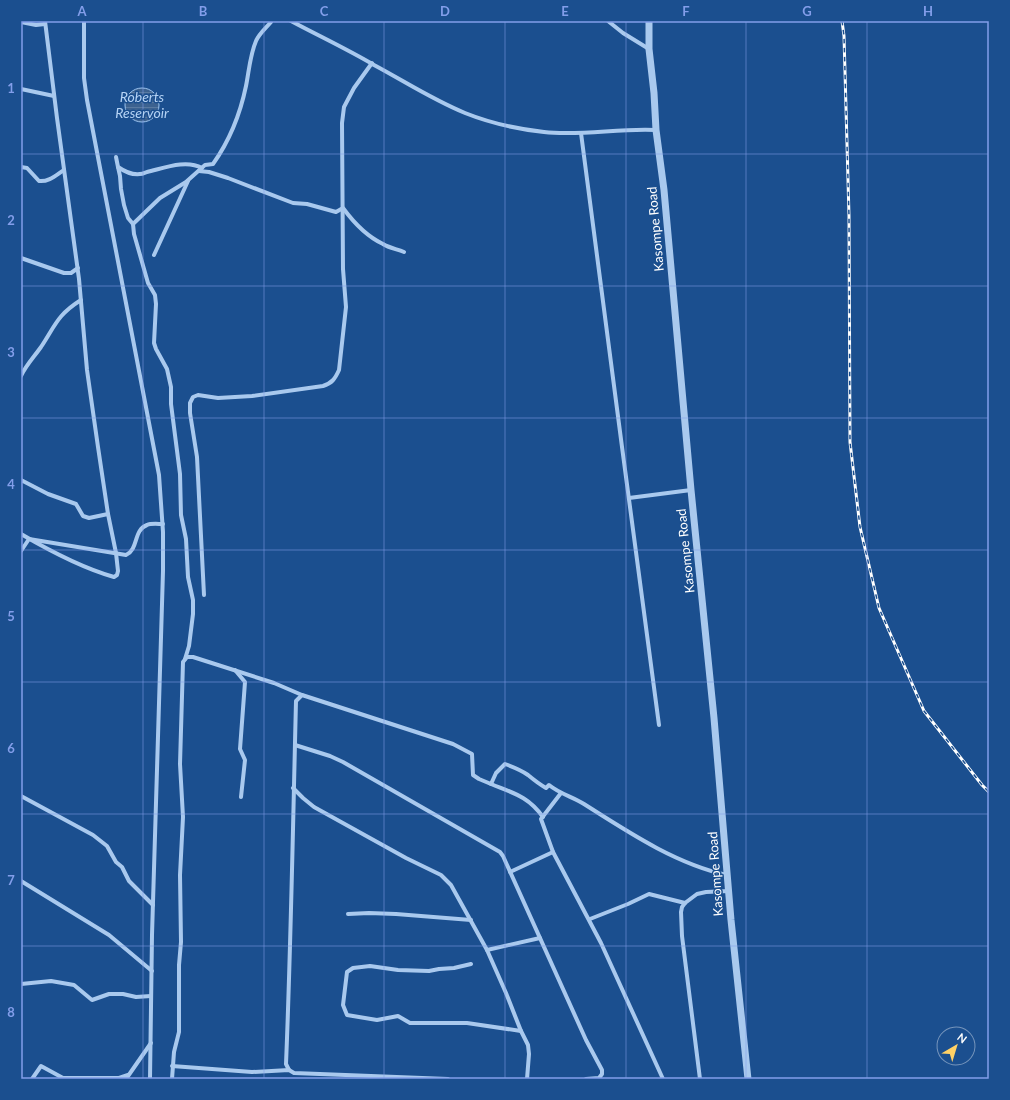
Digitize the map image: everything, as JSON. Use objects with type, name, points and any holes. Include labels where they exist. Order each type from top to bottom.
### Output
[{"type":"street","points":[[84,21],[84,78],[87,100],[159,475],[163,524],[150,1079]]},
{"type":"street","points":[[291,21],[372,63],[443,103],[465,113],[498,124],[543,132],[566,134],[632,129],[656,130]]},
{"type":"street","points":[[608,21],[623,33],[649,49]]},
{"type":"street","name":"Kasompe Road","points":[[648,21],[656,130],[664,190],[691,490],[748,1079]]},
{"type":"street","points":[[21,22],[36,25],[45,22],[78,268],[87,370],[108,514],[116,553],[117,575],[114,577],[85,567],[21,534]]},
{"type":"street","points":[[133,224],[160,198],[189,180],[205,166],[213,164],[230,137],[239,114],[246,87],[248,67],[256,40],[271,22]]},
{"type":"street","points":[[204,595],[197,457],[190,413],[190,403],[193,397],[198,396],[218,398],[252,396],[323,386],[331,383],[336,377],[339,370],[346,307],[343,269],[342,123],[344,107],[354,88],[372,63]]},
{"type":"street","points":[[21,89],[54,96]]},
{"type":"street","points":[[581,133],[659,725]]},
{"type":"street","points":[[116,157],[124,205],[128,218],[133,224],[134,234],[141,254],[146,277],[155,295],[154,343],[167,370],[171,387],[171,404],[180,474],[181,515],[186,539],[188,577],[193,600],[193,614],[189,646],[183,662],[180,764],[183,817],[180,876],[182,942],[179,965],[179,1032],[172,1066],[172,1079]]},
{"type":"street","points":[[118,167],[133,175],[184,164],[196,165],[201,170],[254,187],[293,203],[307,204],[336,212],[343,208]]},
{"type":"street","points":[[21,167],[27,168],[38,181],[50,179],[64,170]]},
{"type":"street","points":[[154,255],[157,245],[189,180]]},
{"type":"street","points":[[343,208],[363,231],[383,245],[404,252]]},
{"type":"street","points":[[21,258],[64,273],[71,273],[78,268]]},
{"type":"street","points":[[21,376],[55,323],[67,310],[81,300]]},
{"type":"street","points":[[21,480],[48,494],[76,504],[83,516],[89,518],[108,514]]},
{"type":"street","points":[[630,498],[691,490]]},
{"type":"street","points":[[29,539],[126,555],[130,553],[136,545],[139,532],[146,525],[163,524]]},
{"type":"street","points":[[21,551],[29,539]]},
{"type":"street","points":[[185,659],[188,657],[193,657],[234,670],[274,683],[302,695],[453,744],[472,754],[473,775],[522,797],[535,806],[543,817]]},
{"type":"street","points":[[234,670],[245,682],[240,749],[245,760],[241,797]]},
{"type":"street","points":[[288,1070],[286,1064],[296,701],[302,695]]},
{"type":"street","points":[[295,745],[330,756],[343,762],[497,850],[503,856],[586,1040],[602,1070],[602,1074],[599,1078],[586,1079]]},
{"type":"street","points":[[491,784],[496,773],[505,764],[521,771],[546,788],[549,785],[641,839],[687,862],[709,871],[728,876]]},
{"type":"street","points":[[293,788],[314,807],[406,858],[441,875],[451,884],[488,950],[528,1045],[529,1054],[527,1079]]},
{"type":"street","points":[[561,793],[541,821],[553,852],[590,919],[663,1079]]},
{"type":"street","points":[[21,796],[102,841],[107,846],[116,862],[122,867],[129,881],[153,905]]},
{"type":"street","points":[[510,872],[553,852]]},
{"type":"street","points":[[21,881],[109,935],[152,971]]},
{"type":"street","points":[[700,1079],[682,936],[681,912],[685,903],[697,894],[729,891]]},
{"type":"street","points":[[590,919],[649,894],[685,903]]},
{"type":"street","points":[[348,914],[396,914],[471,920]]},
{"type":"street","points":[[488,950],[540,938]]},
{"type":"street","points":[[471,964],[429,971],[398,970],[370,966],[353,968],[347,972],[343,1005],[348,1015],[361,1018],[377,1020],[398,1016],[410,1023],[467,1023],[521,1031]]},
{"type":"street","points":[[21,984],[51,981],[74,985],[92,1000],[109,994],[123,994],[136,997],[151,996]]},
{"type":"street","points":[[32,1079],[41,1066],[63,1078],[127,1077],[151,1043]]},
{"type":"street","points":[[172,1066],[252,1072],[288,1070],[297,1074],[448,1079]]},
{"type":"street","points":[[297,1074],[298,1079]]},
{"type":"water","name":"Roberts Reservoir","points":[[142,88],[154,93],[159,105],[154,117],[142,122],[130,117],[125,105],[130,93]]},
{"type":"railway","points":[[842,21],[844,36],[849,216],[850,442],[860,527],[879,608],[924,711],[989,792]]}]
